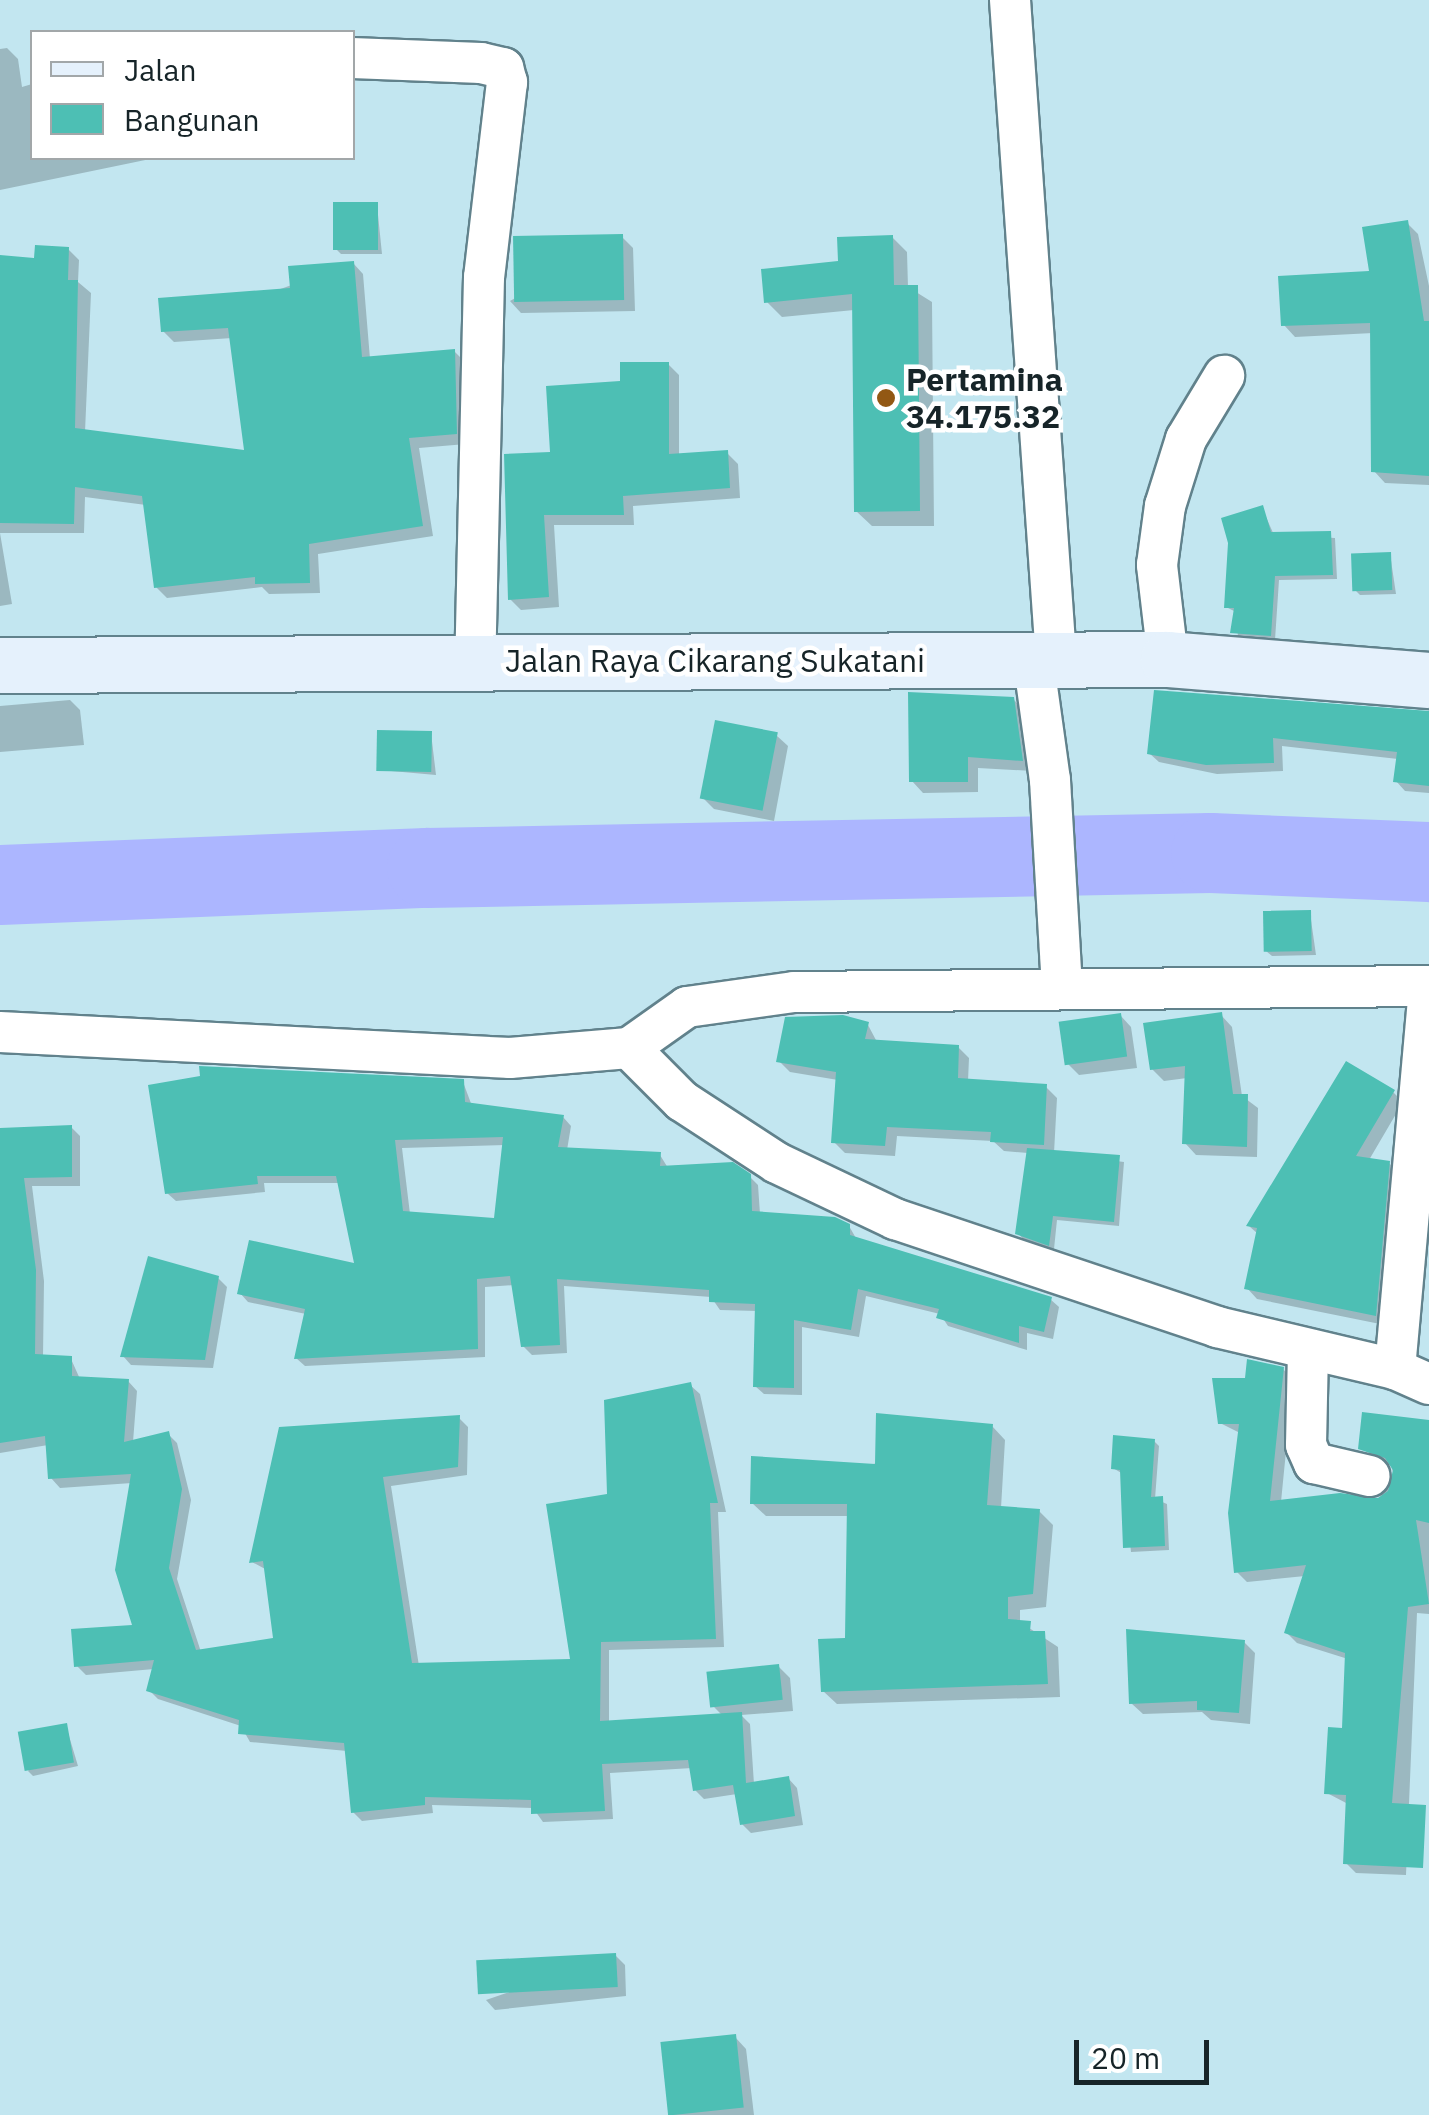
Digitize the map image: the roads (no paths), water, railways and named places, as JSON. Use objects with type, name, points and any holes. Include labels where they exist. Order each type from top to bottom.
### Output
[{"type":"main road","name":"Jalan Raya Cikarang Sukatani","points":[[0,665],[1168,659],[1429,680]]},
{"type":"street","points":[[1010,0],[1062,988]]},
{"type":"street","points":[[355,58],[482,63],[504,68],[507,82],[484,278],[475,662]]},
{"type":"street","points":[[1168,659],[1157,565],[1165,506],[1186,439],[1224,376]]},
{"type":"street","points":[[0,1032],[510,1058],[629,1048],[659,1022],[714,1002],[794,992],[1429,988],[1412,1377],[1216,1327],[894,1219],[777,1162],[682,1101],[629,1048]]},
{"type":"street","points":[[1308,1350],[1306,1445],[1314,1462],[1370,1476]]},
{"type":"waterway","points":[[0,885],[427,868],[1211,853],[1429,862]]},
{"type":"place","name":"Pertamina 34.175.32","points":[[886,398]]}]
